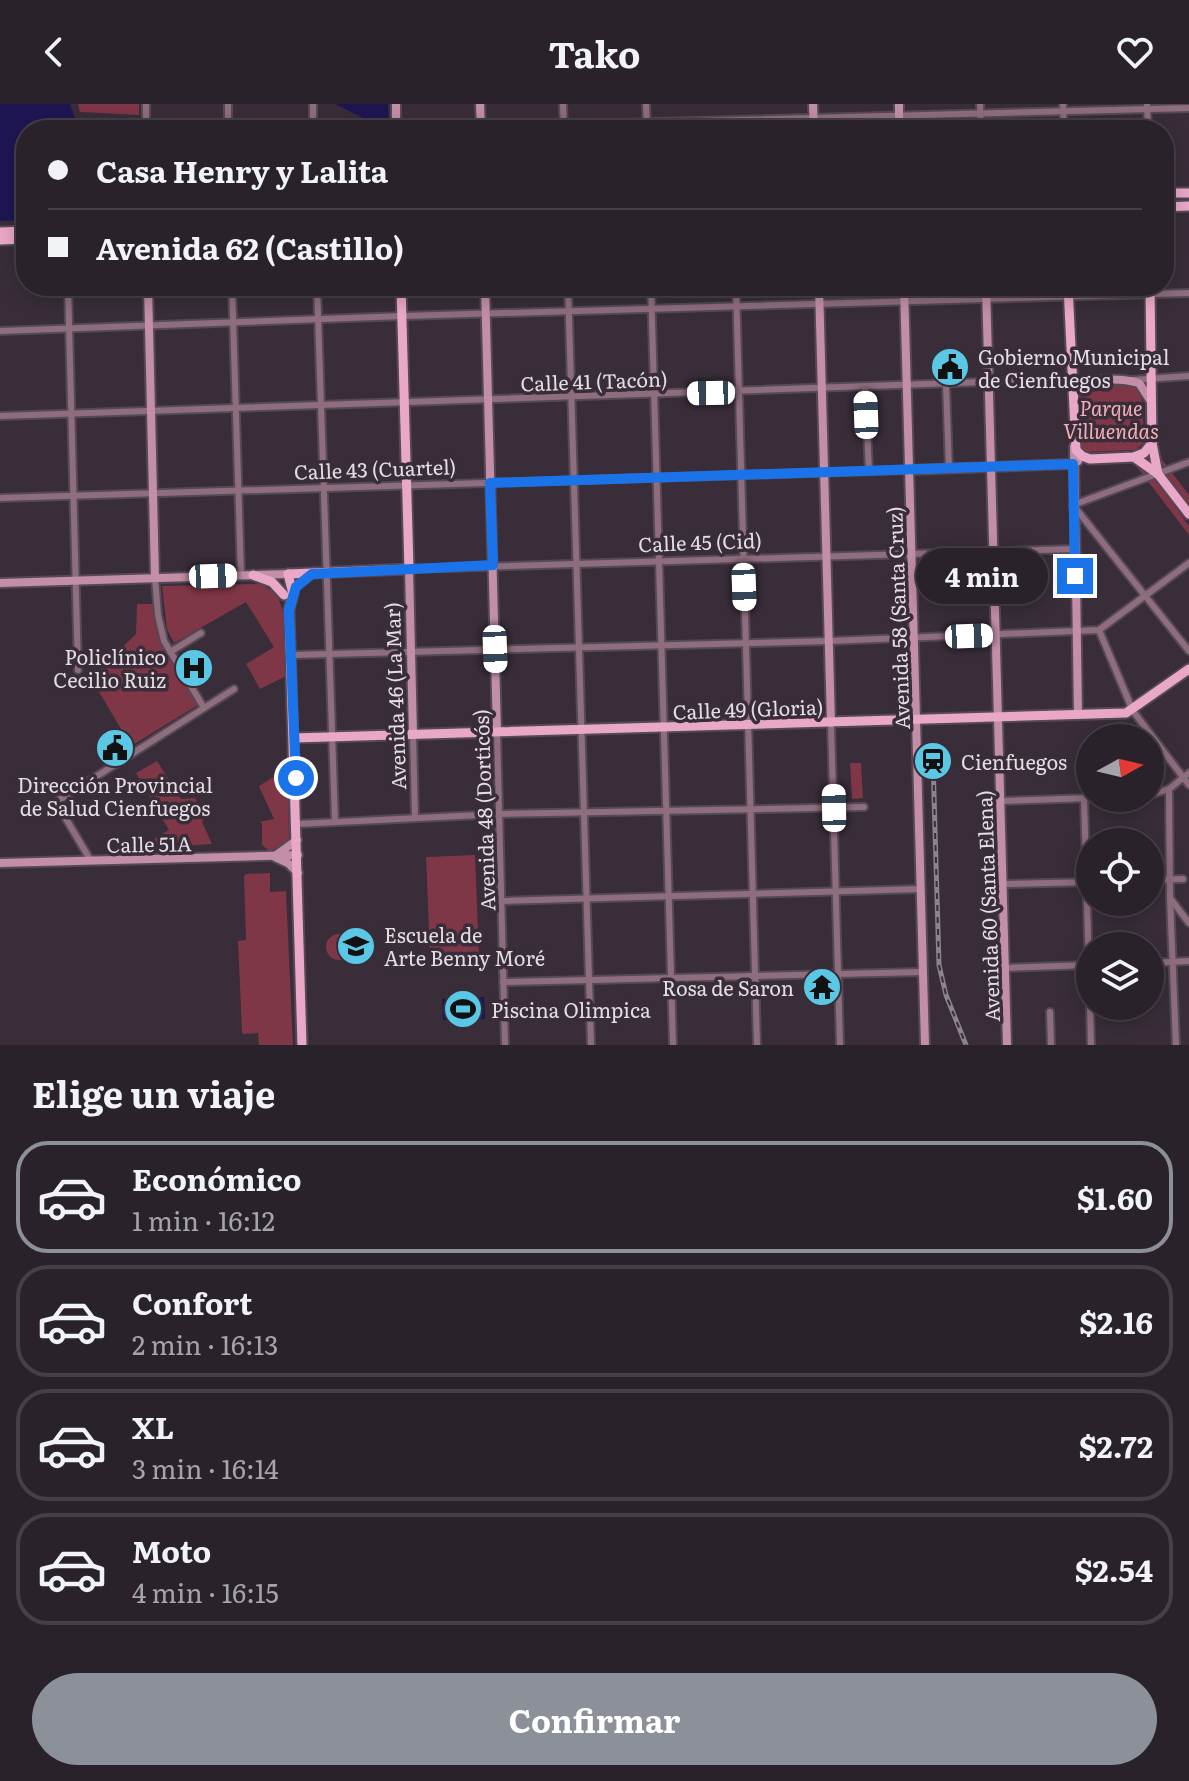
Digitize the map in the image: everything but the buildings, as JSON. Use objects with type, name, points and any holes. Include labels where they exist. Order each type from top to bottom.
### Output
[{"type":"main road","name":"Avenida 46 (La Mar)","points":[[402,296],[409,569]]},
{"type":"main road","points":[[1068,296],[1074,442],[1076,450],[1090,459]]},
{"type":"main road","points":[[1150,296],[1152,443],[1158,474]]},
{"type":"main road","points":[[1134,457],[1144,453],[1152,443]]},
{"type":"main road","points":[[1134,457],[1158,474],[1189,514]]},
{"type":"main road","name":"Calle 43 (Cuartel)","points":[[1090,459],[1134,457]]},
{"type":"main road","name":"Calle 45 (Cid)","points":[[288,574],[409,569]]},
{"type":"main road","points":[[288,574],[302,1045]]},
{"type":"main road","points":[[288,594],[312,574]]},
{"type":"main road","points":[[253,575],[288,594]]},
{"type":"main road","points":[[1133,711],[1189,669]]},
{"type":"main road","name":"Calle 49 (Gloria)","points":[[294,738],[748,727],[1133,711]]},
{"type":"main road","points":[[294,722],[303,732],[314,737]]},
{"type":"main road","points":[[295,756],[302,745],[314,737]]},
{"type":"street","points":[[813,104],[813,118]]},
{"type":"street","points":[[899,104],[899,117]]},
{"type":"street","points":[[980,104],[981,120]]},
{"type":"street","points":[[771,120],[1063,108],[1189,108]]},
{"type":"street","points":[[68,296],[78,670]]},
{"type":"street","points":[[148,296],[158,615],[170,652],[204,708]]},
{"type":"street","points":[[232,296],[241,575]]},
{"type":"street","points":[[317,296],[335,821]]},
{"type":"street","name":"Avenida 48 (Dorticós)","points":[[485,296],[505,1045]]},
{"type":"street","points":[[568,296],[591,1045]]},
{"type":"street","points":[[651,296],[673,1045]]},
{"type":"street","points":[[736,296],[757,1045]]},
{"type":"street","points":[[820,296],[840,1045]]},
{"type":"street","name":"Avenida 58 (Santa Cruz)","points":[[904,296],[925,1045]]},
{"type":"street","points":[[0,331],[1009,296]]},
{"type":"street","name":"Avenida 60 (Santa Elena)","points":[[986,298],[1007,1045]]},
{"type":"street","name":"Calle 41 (Tacón)","points":[[0,416],[1189,376]]},
{"type":"street","points":[[1130,380],[1139,383],[1151,402]]},
{"type":"street","points":[[1073,397],[1076,388],[1089,381]]},
{"type":"street","points":[[946,384],[949,469]]},
{"type":"street","points":[[865,387],[869,471]]},
{"type":"street","points":[[1074,442],[1078,714]]},
{"type":"street","name":"Calle 43 (Cuartel)","points":[[0,498],[991,468],[1073,464],[1090,459]]},
{"type":"street","points":[[1073,505],[1189,462]]},
{"type":"street","points":[[1073,505],[1189,651]]},
{"type":"street","name":"Calle 45 (Cid)","points":[[409,569],[1074,549]]},
{"type":"street","points":[[292,655],[746,644],[1099,630],[1189,563]]},
{"type":"street","name":"Avenida 46 (La Mar)","points":[[409,569],[415,817]]},
{"type":"street","points":[[0,583],[288,574]]},
{"type":"street","points":[[1099,630],[1133,711],[1186,775],[1189,785]]},
{"type":"street","points":[[170,652],[201,633]]},
{"type":"street","points":[[91,861],[56,802],[234,689]]},
{"type":"street","points":[[1164,791],[1186,775]]},
{"type":"street","points":[[1169,789],[1176,1045]]},
{"type":"street","points":[[1000,801],[1076,798]]},
{"type":"street","points":[[297,824],[500,814],[864,807]]},
{"type":"street","points":[[297,840],[275,856],[298,873]]},
{"type":"street","name":"Calle 51A","points":[[0,863],[298,855]]},
{"type":"street","points":[[1164,879],[1186,877]]},
{"type":"street","points":[[1170,894],[1186,877]]},
{"type":"street","points":[[1004,884],[1076,882]]},
{"type":"street","points":[[502,901],[921,889]]},
{"type":"street","points":[[1170,894],[1189,923]]},
{"type":"street","points":[[1164,962],[1189,961]]},
{"type":"street","points":[[1005,968],[1076,965]]},
{"type":"street","points":[[503,982],[923,972]]},
{"type":"street","points":[[1050,1012],[1051,1045]]},
{"type":"street","points":[[1090,1020],[1091,1045]]},
{"type":"green space","points":[[78,104],[139,104],[139,115],[80,112]]},
{"type":"green space","name":"Parque Villuendas","points":[[1130,384],[1138,387],[1142,394],[1144,443],[1135,450],[1084,452],[1079,447],[1077,397],[1081,391],[1092,385]]},
{"type":"green space","points":[[1157,453],[1189,495],[1189,505],[1165,474]]},
{"type":"green space","points":[[1134,463],[1149,473],[1164,491],[1189,526],[1189,535]]},
{"type":"green space","points":[[261,584],[277,594],[285,617],[288,675],[260,689],[246,664],[274,647],[246,602],[174,643],[167,629],[162,586]]},
{"type":"green space","points":[[137,604],[155,604],[160,640],[198,705],[131,746],[91,678],[136,634]]},
{"type":"green space","points":[[157,761],[181,799],[195,798],[206,817],[202,822],[212,844],[165,847],[155,853],[131,853],[169,830],[136,773]]},
{"type":"green space","points":[[850,763],[861,763],[863,798],[852,799]]},
{"type":"green space","points":[[288,768],[289,842],[278,850],[268,850],[262,845],[262,823],[259,822],[274,819],[259,786]]},
{"type":"green space","points":[[475,855],[479,954],[430,955],[426,857]]},
{"type":"green space","points":[[270,873],[270,892],[286,891],[293,1045],[259,1045],[258,1033],[243,1034],[242,1031],[238,941],[246,940],[244,877],[246,874]]},
{"type":"green space","points":[[339,934],[348,938],[352,947],[348,956],[339,960],[330,956],[326,947],[330,938]]},
{"type":"shaded area","points":[[0,104],[70,104],[76,120],[16,120],[16,220],[0,221]]},
{"type":"shaded area","points":[[335,104],[388,104],[389,120],[367,120]]},
{"type":"shaded area","name":"Piscina Olimpica","points":[[484,997],[485,1019],[443,1020],[442,999]]},
{"type":"railway","points":[[933,761],[939,965],[946,995],[966,1045]]},
{"type":"place","name":"Gobierno Municipal de Cienfuegos","points":[[950,367]]},
{"type":"place","name":"Policlínico Cecilio Ruiz","points":[[194,668]]},
{"type":"place","name":"Dirección Provincial de Salud Cienfuegos","points":[[115,748]]},
{"type":"place","name":"Cienfuegos","points":[[933,761]]},
{"type":"place","name":"Escuela de Arte Benny Moré","points":[[356,946]]},
{"type":"place","name":"Rosa de Saron","points":[[822,987]]},
{"type":"place","name":"Piscina Olimpica","points":[[463,1009]]},
{"type":"route","points":[[296,778],[289,610],[296,587],[312,574],[493,565],[490,483],[1073,464],[1075,576]]}]
